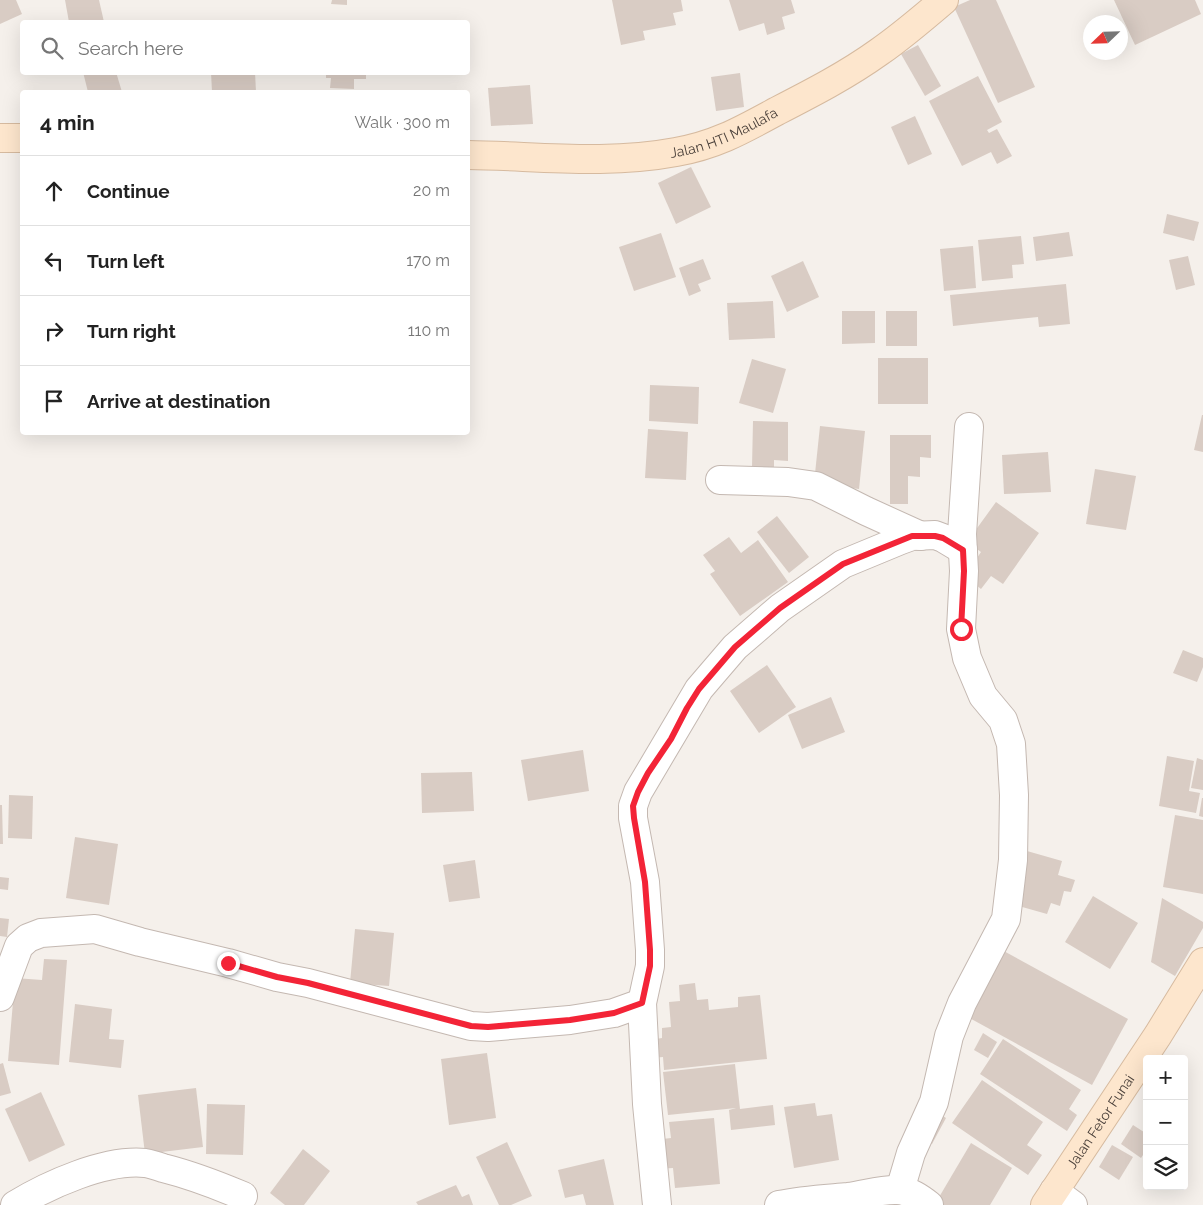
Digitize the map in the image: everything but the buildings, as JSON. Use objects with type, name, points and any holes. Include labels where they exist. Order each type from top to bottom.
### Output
[{"type":"street","name":"Jalan HTI Maulafa","points":[[470,155],[538,158],[618,158],[674,152],[730,137],[819,90],[884,48],[944,0]]},
{"type":"street","points":[[0,138],[20,138]]},
{"type":"street","points":[[900,1190],[911,1153],[934,1102],[949,1036],[962,1003],[1006,919],[1013,860],[1014,795],[1011,744],[1003,720],[983,696],[967,658],[961,629],[964,571],[962,534],[969,427]]},
{"type":"street","points":[[720,480],[788,482],[816,486],[922,536]]},
{"type":"street","points":[[658,1205],[647,1104],[642,1003],[650,966],[650,950],[645,882],[633,806],[638,792],[699,689],[735,647],[780,608],[843,564],[901,540],[922,536],[935,536],[943,538],[963,550]]},
{"type":"street","points":[[0,997],[19,946],[28,938],[41,933],[95,929],[471,1026],[488,1027],[570,1020],[614,1013],[642,1003]]},
{"type":"street","name":"Jalan Fetor Funai","points":[[1057,1200],[1203,962]]},
{"type":"street","points":[[15,1205],[62,1181],[84,1173],[120,1164],[145,1163],[208,1181],[243,1196]]},
{"type":"street","points":[[779,1205],[884,1190],[900,1190],[916,1196],[929,1205]]},
{"type":"route","points":[[228,963],[471,1026],[488,1027],[570,1020],[614,1013],[642,1003],[650,966],[650,950],[645,882],[633,806],[648,773],[671,739],[699,689],[735,647],[780,608],[843,564],[912,536],[943,538],[963,550],[964,571],[961,629]]}]
